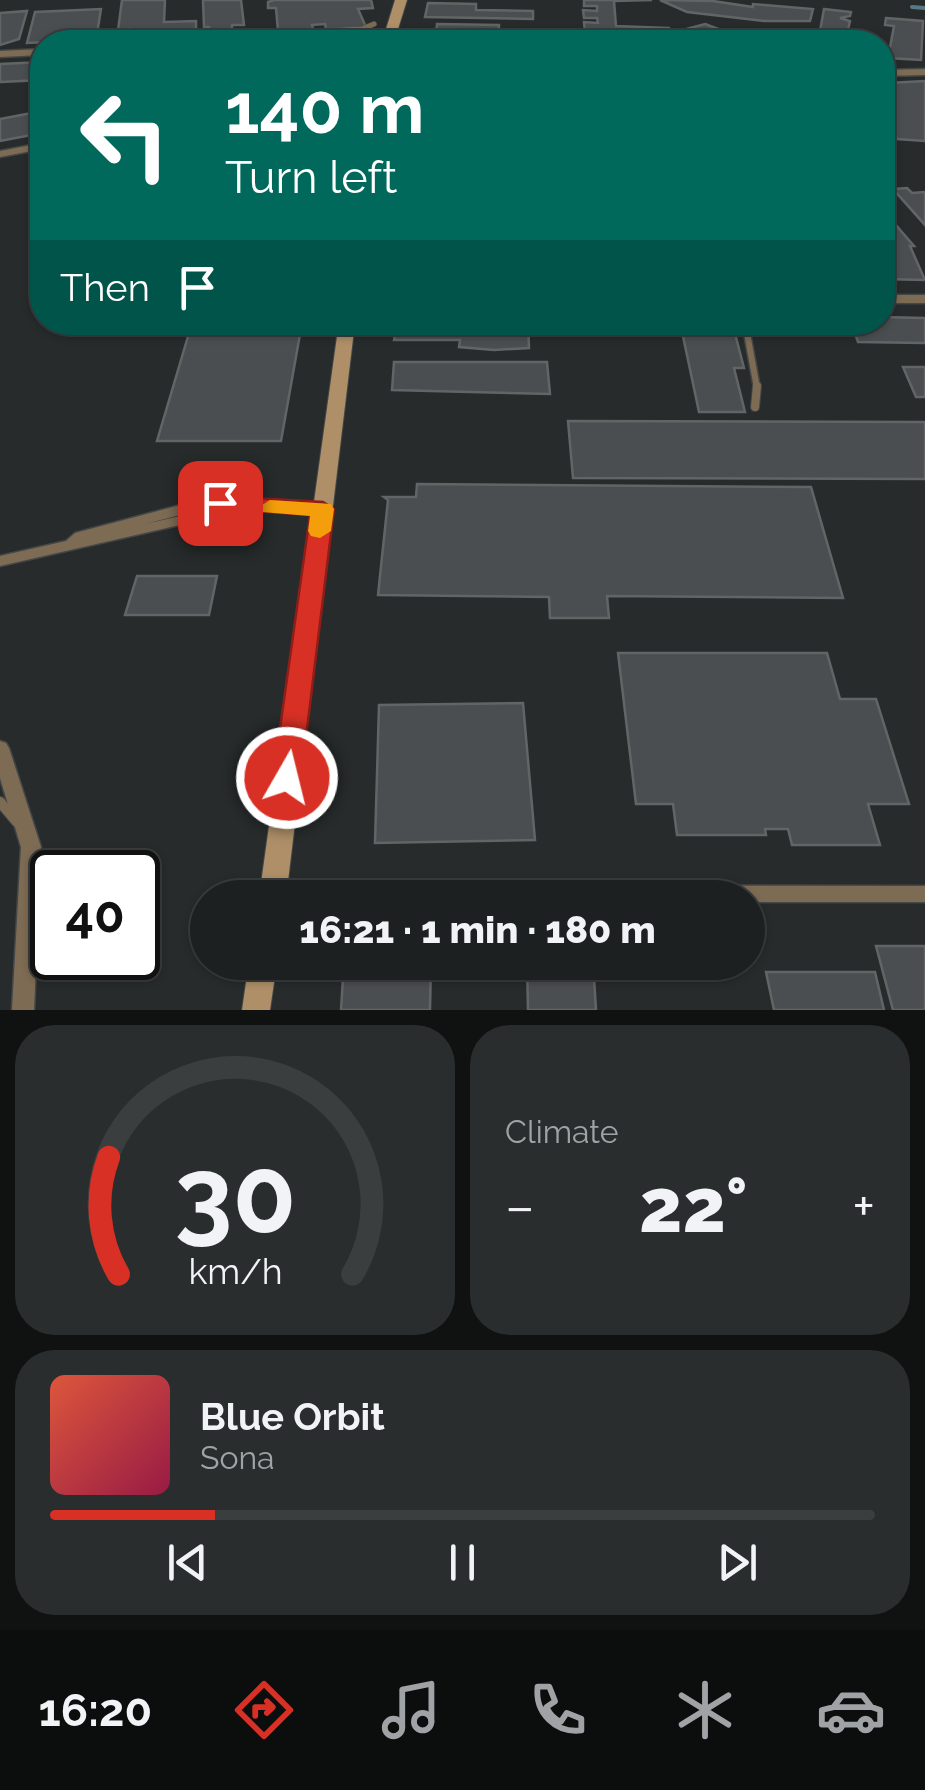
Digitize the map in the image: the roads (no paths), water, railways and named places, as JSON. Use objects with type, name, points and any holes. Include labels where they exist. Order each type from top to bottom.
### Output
[{"type":"street","points":[[392,30],[401,0]]},
{"type":"street","points":[[0,54],[30,53]]},
{"type":"street","points":[[895,73],[925,72]]},
{"type":"street","points":[[0,154],[30,148]]},
{"type":"street","points":[[895,299],[925,299]]},
{"type":"street","points":[[274,880],[345,335]]},
{"type":"street","points":[[0,561],[220,513],[231,506],[323,509]]},
{"type":"street","points":[[0,748],[31,848],[23,1010]]},
{"type":"street","points":[[765,894],[925,894]]},
{"type":"street","points":[[256,1010],[260,980]]},
{"type":"lane","points":[[349,30],[374,24]]},
{"type":"lane","points":[[748,335],[758,380],[755,408]]},
{"type":"lane","points":[[0,802],[26,833]]},
{"type":"waterway","points":[[912,7],[925,8]]}]
